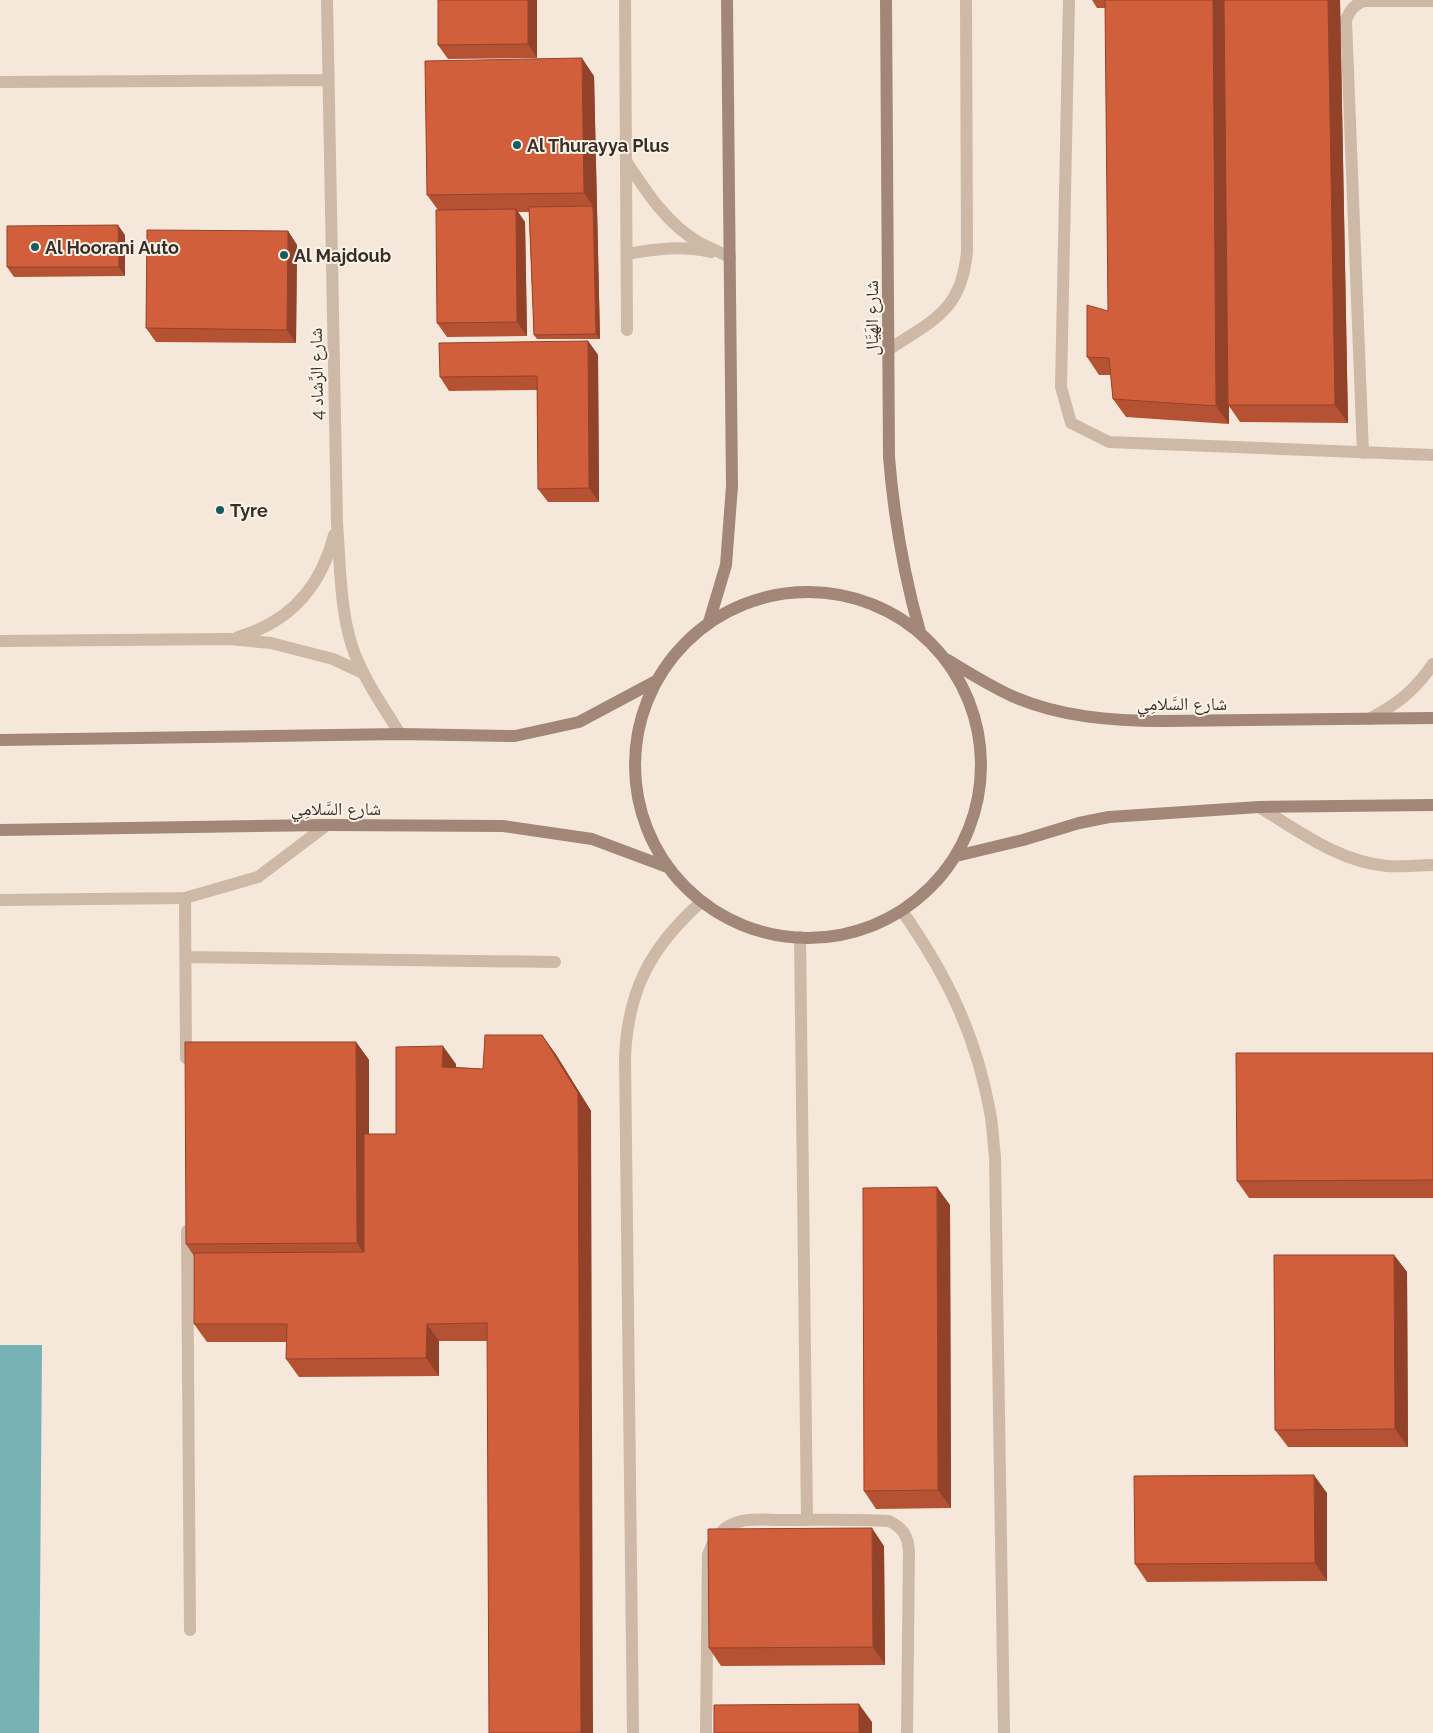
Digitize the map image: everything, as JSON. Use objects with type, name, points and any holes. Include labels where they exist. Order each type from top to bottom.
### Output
[{"type":"street","name":"شارع الرَّشاد 4","points":[[327,0],[337,523],[345,612],[352,645],[363,673],[400,734]]},
{"type":"street","points":[[625,0],[627,330]]},
{"type":"street","points":[[709,622],[726,565],[732,486],[728,0]]},
{"type":"street","name":"شارع الهَيَّال","points":[[886,0],[889,457],[892,501],[899,545],[908,589],[920,632]]},
{"type":"street","points":[[888,350],[940,315],[961,287],[966,270],[966,0]]},
{"type":"street","points":[[1069,0],[1060,387],[1070,423],[1109,442],[1433,455]]},
{"type":"street","points":[[1363,453],[1346,20],[1349,12],[1355,5],[1364,1],[1433,1]]},
{"type":"street","points":[[0,82],[328,80]]},
{"type":"street","points":[[626,161],[646,192],[670,219],[698,241],[730,257]]},
{"type":"street","points":[[627,254],[652,249],[678,248],[730,257]]},
{"type":"street","points":[[230,639],[256,631],[281,618],[301,600],[318,577],[330,553],[337,523]]},
{"type":"street","points":[[794,592],[839,594],[882,608],[920,632],[944,657],[963,687],[978,728],[982,772],[974,815],[956,856],[932,887],[902,911],[863,929],[821,938],[779,936],[738,924],[702,902],[667,867],[644,824],[634,776],[638,728],[654,682],[678,649],[709,622],[750,602],[794,592]]},
{"type":"street","points":[[0,641],[230,639],[271,643],[333,659],[363,673]]},
{"type":"street","name":"شارع السَّلامِي","points":[[944,657],[977,678],[1013,696],[1050,709],[1088,717],[1126,721],[1433,718]]},
{"type":"street","points":[[1369,719],[1389,709],[1407,696],[1422,680],[1433,664]]},
{"type":"street","points":[[0,740],[400,734],[515,736],[579,722],[654,682]]},
{"type":"street","points":[[956,856],[1023,840],[1079,823],[1109,817],[1259,807],[1433,805]]},
{"type":"street","points":[[1259,807],[1339,854],[1386,866],[1433,865]]},
{"type":"street","points":[[0,900],[185,898],[258,877],[327,825]]},
{"type":"street","name":"شارع السَّلامِي","points":[[0,830],[327,825],[503,826],[592,839],[667,867]]},
{"type":"street","points":[[185,898],[186,1066]]},
{"type":"street","points":[[633,1733],[624,1057],[626,1032],[639,982],[651,960],[665,938],[702,902]]},
{"type":"street","points":[[902,911],[926,946],[948,985],[967,1026],[980,1069],[990,1113],[995,1157],[1004,1733]]},
{"type":"street","points":[[800,937],[807,1520]]},
{"type":"street","points":[[186,957],[555,962]]},
{"type":"street","points":[[187,1215],[190,1630]]},
{"type":"street","points":[[706,1733],[708,1554],[712,1543],[719,1533],[728,1526],[740,1521],[807,1520],[889,1521],[898,1525],[905,1532],[909,1546],[907,1733]]},
{"type":"water","points":[[0,1345],[42,1345],[39,1733],[0,1733]]},
{"type":"building","points":[[438,0],[528,0],[528,44],[438,45]]},
{"type":"building","points":[[1105,0],[1213,0],[1216,406],[1113,399],[1109,358],[1087,357],[1087,305],[1108,311]]},
{"type":"building","points":[[1224,0],[1328,0],[1335,405],[1228,405]]},
{"type":"building","name":"Al Thurayya Plus","points":[[582,58],[584,193],[427,195],[425,61]]},
{"type":"building","points":[[593,206],[596,334],[534,335],[529,207]]},
{"type":"building","points":[[516,209],[517,322],[437,323],[436,210]]},
{"type":"building","points":[[118,225],[119,267],[7,267],[7,226]]},
{"type":"building","points":[[147,230],[288,231],[287,330],[146,328]]},
{"type":"building","points":[[588,341],[589,488],[538,489],[537,376],[440,377],[439,343]]},
{"type":"building","points":[[485,1035],[542,1035],[578,1093],[581,1733],[489,1733],[487,1323],[427,1324],[426,1358],[286,1359],[287,1324],[194,1324],[194,1253],[364,1252],[364,1134],[396,1134],[396,1047],[443,1046],[442,1067],[483,1069]]},
{"type":"building","points":[[185,1042],[356,1042],[357,1243],[186,1244]]},
{"type":"building","points":[[1236,1053],[1433,1053],[1433,1180],[1237,1181]]},
{"type":"building","points":[[937,1187],[938,1490],[864,1491],[863,1188]]},
{"type":"building","points":[[1274,1255],[1394,1255],[1395,1429],[1275,1430]]},
{"type":"building","points":[[1314,1475],[1315,1563],[1135,1564],[1134,1476]]},
{"type":"building","points":[[872,1528],[873,1647],[709,1648],[708,1529]]},
{"type":"building","points":[[859,1704],[859,1733],[714,1733],[714,1705]]},
{"type":"place","name":"Al Thurayya Plus","points":[[517,145]]},
{"type":"place","name":"Al Hoorani Auto","points":[[35,247]]},
{"type":"place","name":"Al Majdoub","points":[[284,255]]},
{"type":"place","name":"Tyre","points":[[220,510]]}]
